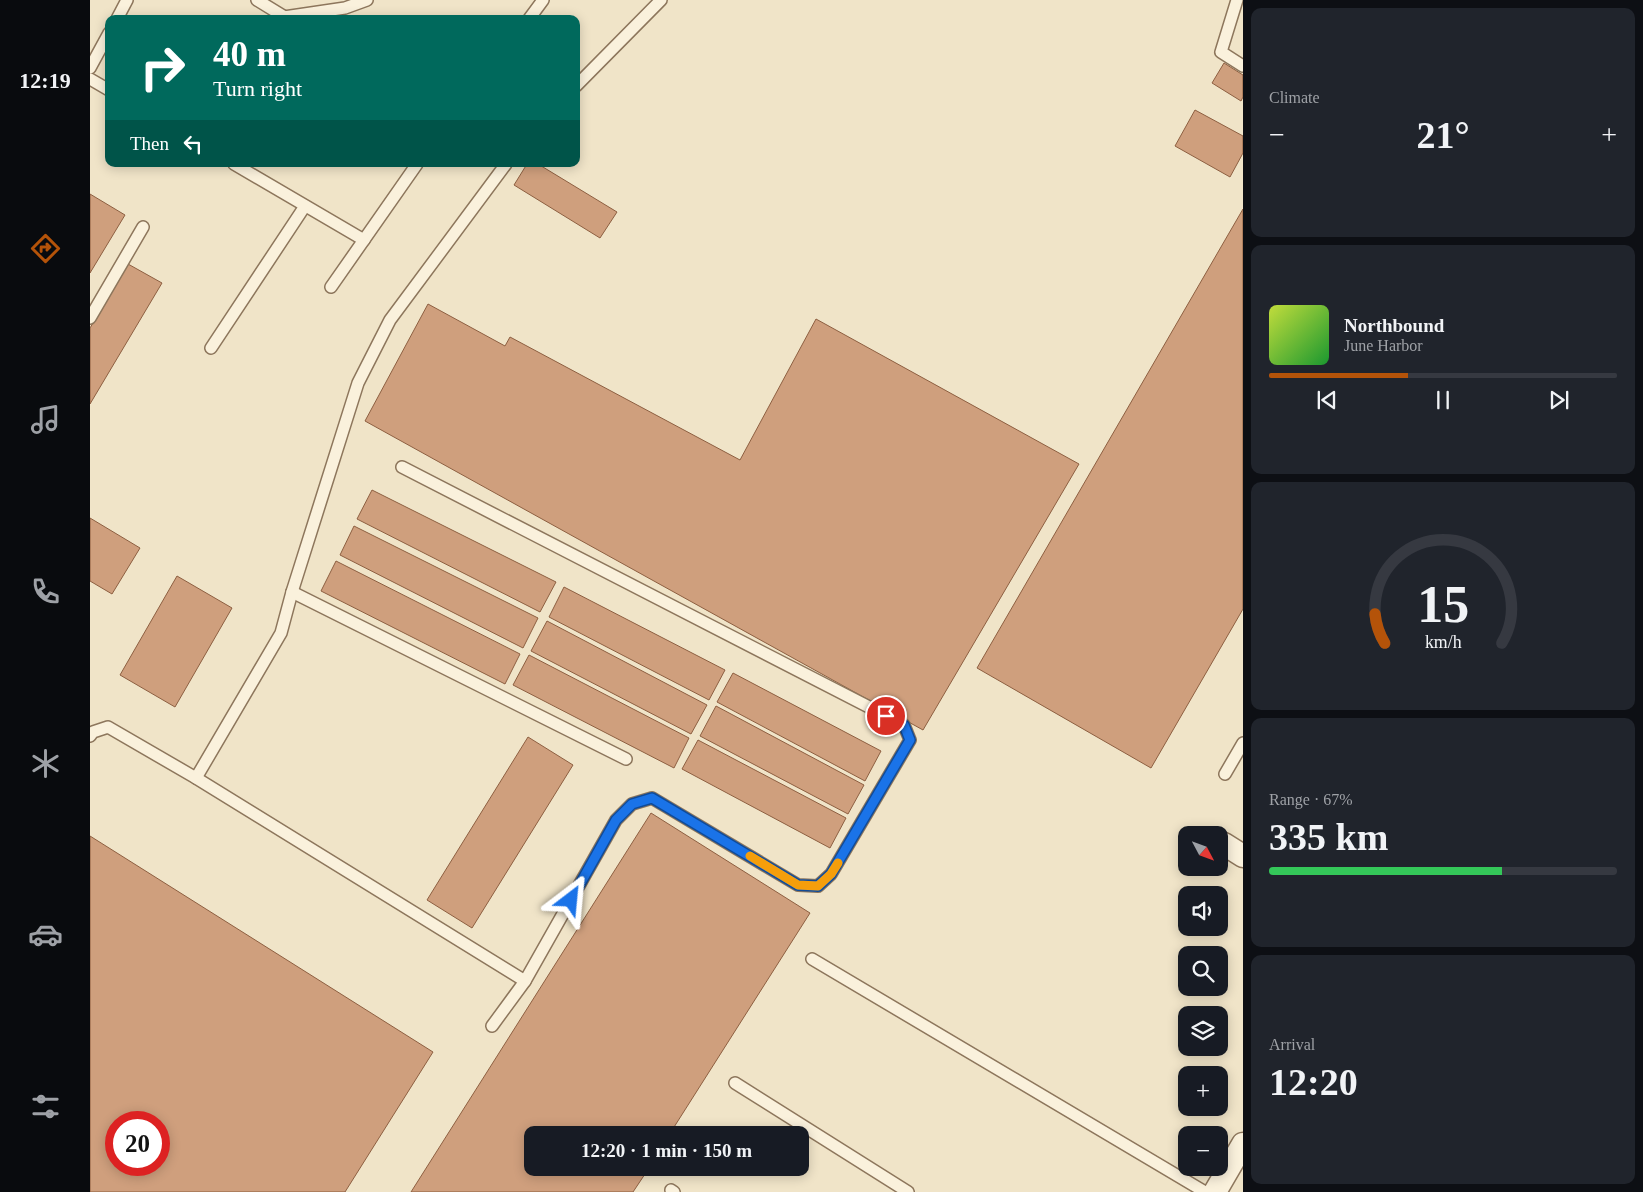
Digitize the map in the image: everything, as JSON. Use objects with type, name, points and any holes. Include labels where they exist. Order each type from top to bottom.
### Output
[{"type":"street","points":[[1228,847],[1243,856]]},
{"type":"street","points":[[1215,1192],[1243,1144]]},
{"type":"lane","points":[[118,15],[127,0]]},
{"type":"lane","points":[[257,0],[281,15]]},
{"type":"lane","points":[[304,15],[345,8],[368,0]]},
{"type":"lane","points":[[531,15],[544,0]]},
{"type":"lane","points":[[580,82],[661,0]]},
{"type":"lane","points":[[1237,0],[1221,52],[1243,66]]},
{"type":"lane","points":[[90,68],[105,40]]},
{"type":"lane","points":[[90,79],[105,88]]},
{"type":"lane","points":[[239,167],[364,240]]},
{"type":"lane","points":[[331,286],[415,167]]},
{"type":"lane","points":[[196,778],[281,633],[292,592],[358,383],[390,320],[504,167]]},
{"type":"lane","points":[[212,348],[305,206]]},
{"type":"lane","points":[[90,318],[143,227]]},
{"type":"lane","points":[[402,467],[904,725],[910,740],[831,874],[818,886],[798,885],[652,798],[632,804],[616,820],[526,981],[492,1026]]},
{"type":"lane","points":[[292,592],[626,759]]},
{"type":"lane","points":[[90,736],[93,732],[108,727],[196,778],[526,981]]},
{"type":"lane","points":[[1225,774],[1243,743]]},
{"type":"lane","points":[[812,959],[1205,1192]]},
{"type":"lane","points":[[735,1083],[908,1192]]},
{"type":"building","points":[[1224,63],[1243,75],[1243,97],[1241,101],[1212,83]]},
{"type":"building","points":[[1195,110],[1243,136],[1243,153],[1230,177],[1175,146]]},
{"type":"building","points":[[525,167],[543,167],[617,212],[600,238],[514,185]]},
{"type":"building","points":[[90,194],[125,215],[90,273]]},
{"type":"building","points":[[1243,209],[1243,609],[1151,768],[977,668]]},
{"type":"building","points":[[128,264],[162,283],[90,404],[90,328]]},
{"type":"building","points":[[428,304],[505,346],[510,337],[740,460],[816,319],[1079,464],[923,730],[365,421]]},
{"type":"building","points":[[372,490],[556,582],[540,612],[357,519]]},
{"type":"building","points":[[90,518],[140,548],[112,594],[90,581]]},
{"type":"building","points":[[354,526],[538,618],[523,648],[340,555]]},
{"type":"building","points":[[336,561],[520,654],[505,684],[321,591]]},
{"type":"building","points":[[177,576],[232,608],[175,707],[120,675]]},
{"type":"building","points":[[564,587],[725,670],[709,700],[549,617]]},
{"type":"building","points":[[547,621],[707,705],[691,734],[531,651]]},
{"type":"building","points":[[529,655],[689,738],[674,768],[513,685]]},
{"type":"building","points":[[733,673],[881,751],[865,781],[717,702]]},
{"type":"building","points":[[716,706],[864,785],[848,814],[700,736]]},
{"type":"building","points":[[528,737],[573,765],[472,928],[427,900]]},
{"type":"building","points":[[698,740],[846,818],[830,848],[682,769]]},
{"type":"building","points":[[651,813],[810,913],[675,1126],[524,1126],[524,1176],[644,1176],[633,1192],[411,1192]]},
{"type":"building","points":[[90,836],[433,1052],[345,1192],[90,1192]]},
{"type":"slow traffic","points":[[750,856],[798,885],[818,886],[831,874],[838,863]]},
{"type":"route","points":[[571,900],[616,820],[632,804],[652,798],[798,885],[818,886],[831,874],[910,740],[904,725],[886,716]]}]
